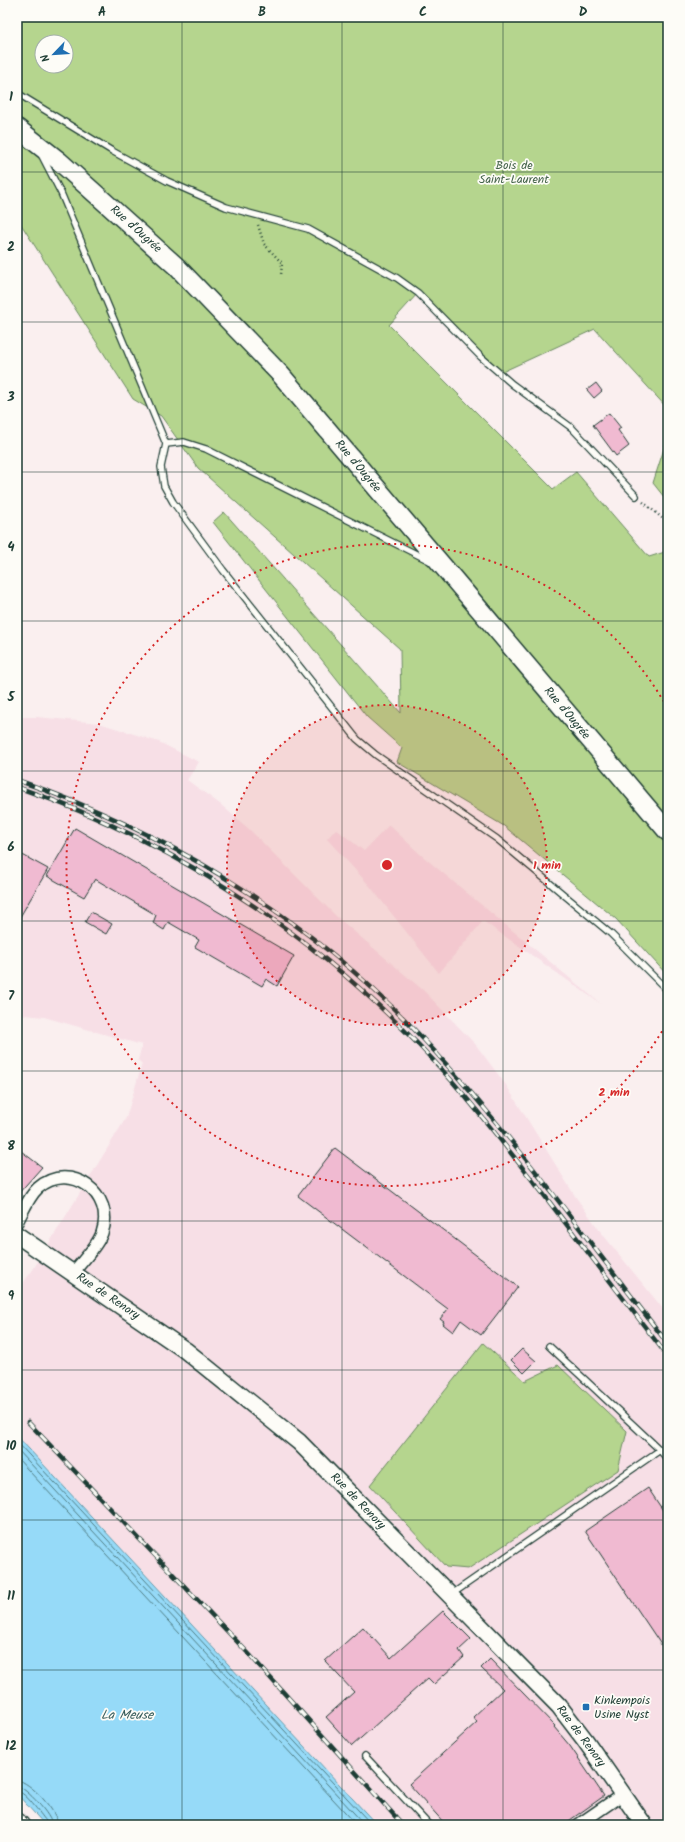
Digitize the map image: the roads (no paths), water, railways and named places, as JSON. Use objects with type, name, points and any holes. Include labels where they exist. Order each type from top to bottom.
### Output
[{"type":"main road","name":"Rue d'Ougrée","points":[[17,128],[121,214],[176,266],[282,375],[668,832]]},
{"type":"street","points":[[17,1222],[37,1189],[47,1182],[68,1178],[78,1180],[98,1195],[104,1206],[105,1220],[102,1234],[73,1273]]},
{"type":"street","name":"Rue de Renory","points":[[17,1235],[185,1350],[298,1442],[559,1706],[585,1740],[644,1825]]},
{"type":"street","points":[[578,1825],[623,1794]]},
{"type":"street","points":[[17,1820],[21,1825]]},
{"type":"lane","points":[[17,93],[112,151],[167,181],[226,207],[308,229],[397,278],[418,293],[481,357],[512,384],[572,428],[636,496]]},
{"type":"lane","points":[[36,143],[61,193],[166,444],[161,467],[164,486],[173,502],[228,576],[357,739],[376,755],[497,838],[611,934],[668,991]]},
{"type":"lane","points":[[166,444],[184,442],[206,449],[407,548],[445,569]]},
{"type":"lane","points":[[549,1346],[660,1450],[668,1460]]},
{"type":"lane","points":[[450,1596],[660,1450]]},
{"type":"lane","points":[[365,1756],[430,1825]]},
{"type":"water","name":"La Meuse","points":[[17,1436],[377,1825],[45,1825],[17,1794]]},
{"type":"railway","points":[[17,780],[71,800],[125,824],[177,850],[228,880],[277,912],[324,947],[368,985],[410,1025],[479,1102],[544,1182],[668,1344]]},
{"type":"railway","points":[[17,787],[79,811],[139,839],[198,870],[254,906],[307,945],[358,987],[407,1033],[464,1095],[544,1195],[668,1357]]},
{"type":"railway","points":[[28,1422],[248,1653],[403,1825]]},
{"type":"place","name":"Kinkempois Usine Nyst","points":[[586,1707]]},
{"type":"park label","name":"Bois de Saint-Laurent","points":[[514,172]]}]
